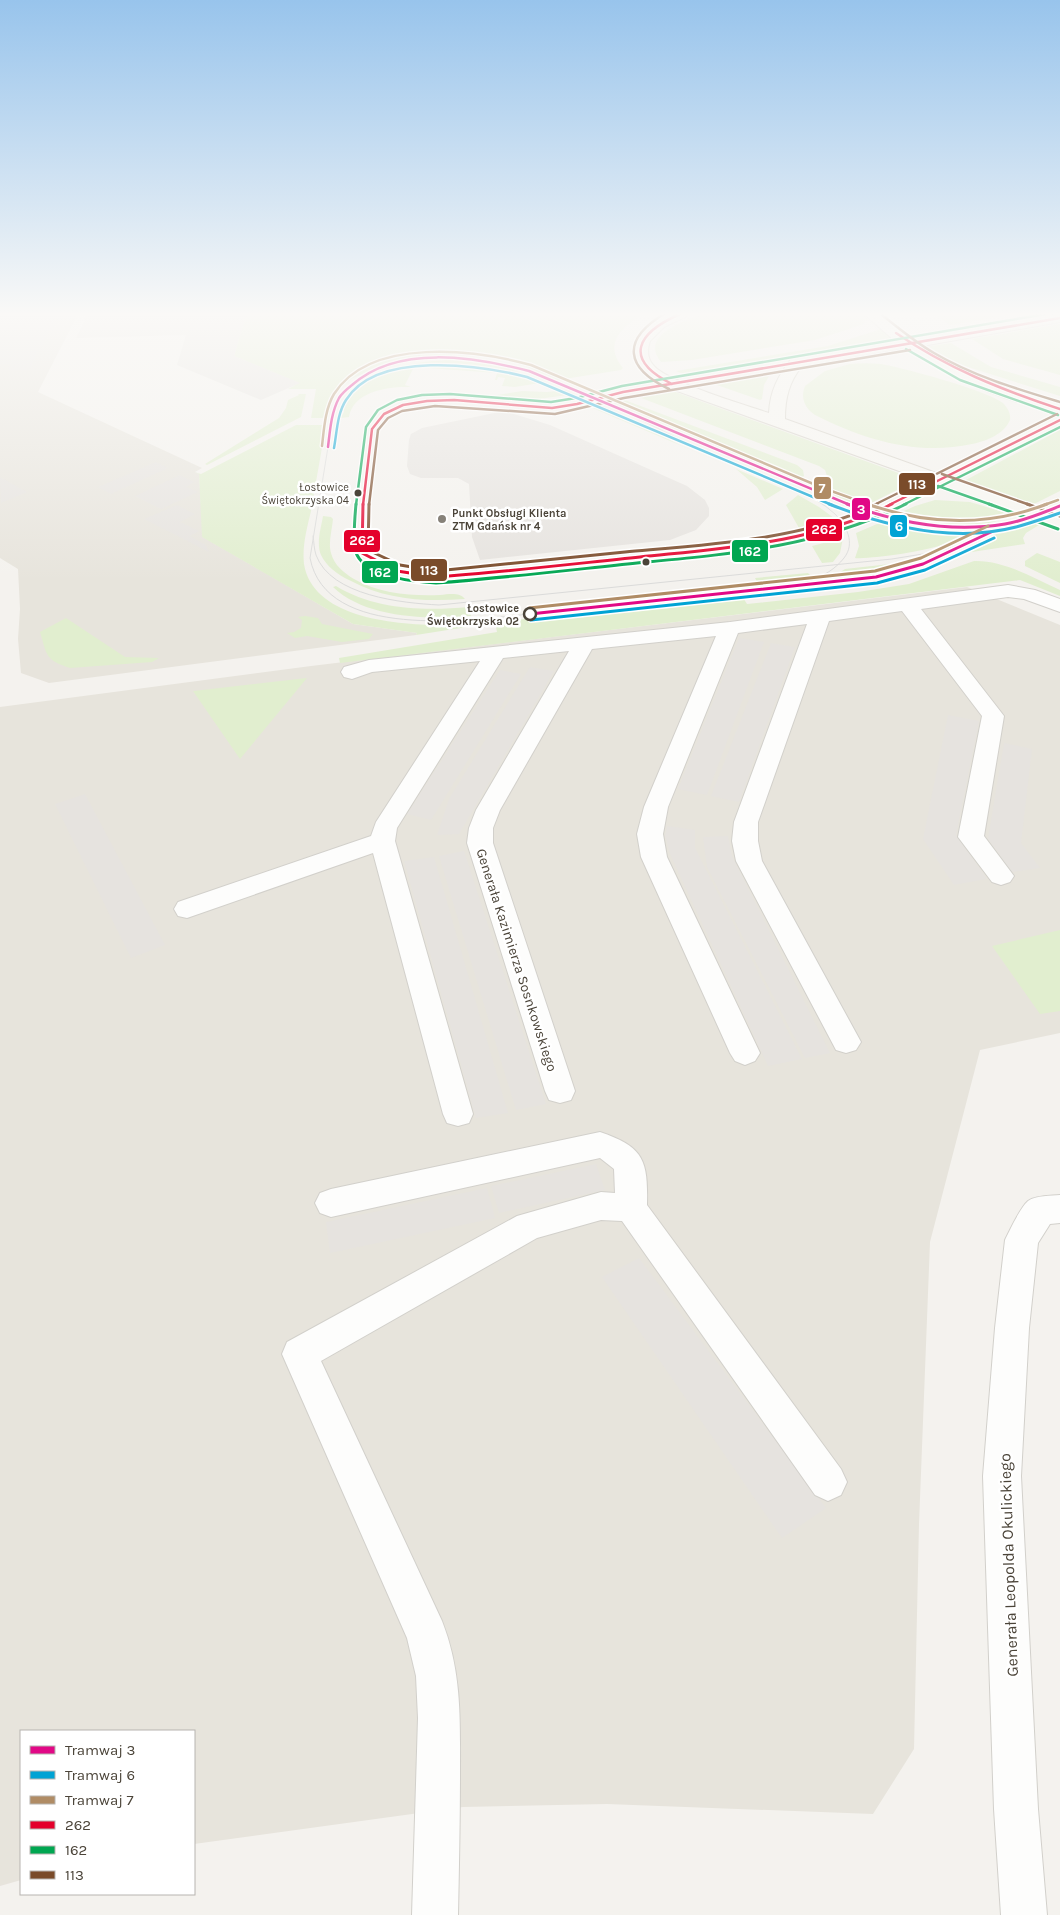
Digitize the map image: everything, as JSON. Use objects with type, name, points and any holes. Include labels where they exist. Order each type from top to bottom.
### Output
[{"type":"main road","points":[[726,403],[1060,524]]},
{"type":"main road","points":[[777,422],[778,403]]},
{"type":"main road","points":[[1043,403],[1060,409]]},
{"type":"main road","points":[[940,480],[1060,420]]},
{"type":"street","points":[[352,672],[369,666],[730,628],[1008,591],[1028,594],[1060,606]]},
{"type":"street","points":[[907,604],[993,716],[971,837],[1001,876]]},
{"type":"street","points":[[820,616],[746,822],[745,841],[749,861],[846,1042]]},
{"type":"street","points":[[730,628],[656,807],[650,834],[654,857],[745,1053]]},
{"type":"street","name":"Generała Kazimierza Sosnkowskiego","points":[[560,1092],[480,843],[481,828],[488,810],[584,644]]},
{"type":"street","points":[[458,1114],[382,841],[385,828],[496,653]]},
{"type":"street","points":[[187,909],[382,841]]},
{"type":"street","points":[[331,1203],[600,1145],[623,1155],[631,1171],[631,1208],[828,1482]]},
{"type":"street","points":[[435,1915],[439,1718],[437,1676],[427,1636],[300,1354],[529,1226],[601,1206],[631,1208]]},
{"type":"street","name":"Generała Leopolda Okulickiego","points":[[1024,1915],[1016,1800],[1002,1476],[1012,1328],[1022,1240],[1040,1211],[1060,1209]]},
{"type":"shaded area","points":[[0,403],[63,403],[202,468],[195,472],[199,474],[203,537],[353,624],[417,633],[416,635],[49,683],[21,673],[18,639],[20,609],[18,569],[0,558]]},
{"type":"shaded area","points":[[504,411],[550,425],[687,486],[705,500],[709,508],[709,516],[696,530],[670,540],[480,560],[472,537],[469,484],[458,478],[421,478],[410,474],[407,466],[409,440],[411,434],[422,428]]},
{"type":"shaded area","points":[[156,462],[168,468],[111,494],[98,487]]},
{"type":"shaded area","points":[[180,475],[194,482],[186,487],[198,492],[161,509],[135,496]]},
{"type":"shaded area","points":[[0,477],[27,492],[1,503]]},
{"type":"shaded area","points":[[177,505],[195,514],[180,522],[199,531],[190,536],[206,545],[209,552],[144,519]]},
{"type":"shaded area","points":[[967,587],[1060,625],[1060,1033],[980,1050],[930,1242],[919,1524],[914,1749],[873,1814],[607,1804],[463,1807],[195,1844],[195,1730],[20,1730],[20,1880],[0,1886],[0,707],[311,666]]},
{"type":"shaded area","points":[[739,638],[764,642],[707,795],[678,789]]},
{"type":"shaded area","points":[[771,643],[795,647],[739,802],[711,796]]},
{"type":"shaded area","points":[[530,667],[554,671],[459,834],[437,835],[449,799]]},
{"type":"shaded area","points":[[500,670],[521,674],[431,820],[407,814]]},
{"type":"shaded area","points":[[948,715],[979,721],[956,835],[987,879],[954,885],[923,839]]},
{"type":"shaded area","points":[[1004,743],[1032,749],[1021,843],[1040,868],[1012,872],[988,839]]},
{"type":"shaded area","points":[[85,794],[165,945],[131,958],[55,804]]},
{"type":"shaded area","points":[[667,826],[695,830],[695,848],[802,1059],[768,1066],[670,854],[665,835]]},
{"type":"shaded area","points":[[728,836],[732,856],[830,1053],[805,1058],[707,867],[703,837]]},
{"type":"shaded area","points":[[464,851],[546,1104],[516,1110],[439,856]]},
{"type":"shaded area","points":[[434,857],[508,1113],[476,1118],[404,861]]},
{"type":"shaded area","points":[[596,1164],[605,1190],[499,1213],[491,1186]]},
{"type":"shaded area","points":[[487,1188],[495,1218],[330,1253],[326,1222]]},
{"type":"shaded area","points":[[639,1258],[826,1508],[782,1538],[602,1277]]},
{"type":"green space","points":[[287,403],[304,403],[301,417],[207,465],[205,464],[279,418]]},
{"type":"green space","points":[[314,403],[332,403],[328,418],[311,418]]},
{"type":"green space","points":[[344,403],[355,403],[349,417],[341,418],[344,412]]},
{"type":"green space","points":[[598,403],[680,445],[783,489],[765,500],[757,487],[736,469],[588,406]]},
{"type":"green space","points":[[615,403],[634,403],[797,465],[803,470],[804,476],[798,480]]},
{"type":"green space","points":[[655,403],[707,403],[915,479],[915,481],[863,507],[813,487],[827,476],[825,470],[819,466]]},
{"type":"green space","points":[[805,403],[1003,403],[1009,411],[1010,420],[999,433],[989,439],[972,444],[952,447],[911,447],[853,432],[815,415]]},
{"type":"green space","points":[[296,425],[326,425],[305,537],[304,564],[312,585],[328,600],[349,611],[374,619],[428,625],[473,624],[473,626],[416,635],[417,633],[353,624],[202,537],[199,474],[194,472],[201,474]]},
{"type":"green space","points":[[1060,430],[1060,491],[1032,505],[964,481]]},
{"type":"green space","points":[[798,495],[834,518],[799,528],[786,505]]},
{"type":"green space","points":[[935,500],[970,502],[1013,515],[984,524],[969,525],[938,523],[893,516],[915,506]]},
{"type":"green space","points":[[323,516],[333,519],[330,545],[332,557],[340,568],[354,579],[374,588],[396,593],[418,595],[454,594],[460,595],[465,599],[420,600],[391,596],[363,587],[341,576],[326,563],[321,555],[319,536]]},
{"type":"green space","points":[[884,521],[923,529],[974,532],[963,538],[915,552],[855,558],[859,546],[856,533]]},
{"type":"green space","points":[[1033,523],[1039,525],[1026,533],[1023,538],[1025,544],[962,552],[1006,529]]},
{"type":"green space","points":[[843,538],[840,553],[833,562],[822,563],[812,546]]},
{"type":"green space","points":[[1037,553],[1060,562],[1060,583],[1025,566],[1025,561]]},
{"type":"green space","points":[[974,561],[996,563],[1018,571],[1060,590],[1060,596],[1020,580],[340,663],[339,658],[497,632],[495,622],[742,596],[747,604],[858,592],[909,584]]},
{"type":"green space","points":[[910,563],[881,572],[833,577],[845,569]]},
{"type":"green space","points":[[808,573],[810,575],[791,581],[759,586],[755,578]]},
{"type":"green space","points":[[336,586],[367,600],[401,607],[435,609],[469,607],[471,616],[417,617],[379,611],[346,597],[333,587]]},
{"type":"green space","points":[[298,617],[318,618],[322,624],[373,634],[369,639],[342,642],[307,636],[295,638],[287,633],[301,628],[302,620]]},
{"type":"green space","points":[[66,618],[125,657],[159,658],[152,662],[70,668],[62,665],[48,656],[40,632]]},
{"type":"green space","points":[[307,678],[240,759],[193,691],[194,691]]},
{"type":"green space","points":[[1060,930],[1060,1011],[1040,1014],[992,946]]},
{"type":"tram line","name":"7","points":[[322,446],[326,416],[330,403]]},
{"type":"tram line","name":"3","points":[[328,447],[332,418],[336,403]]},
{"type":"tram line","name":"6","points":[[334,448],[343,403]]},
{"type":"tram line","name":"6","points":[[590,403],[809,497],[889,524],[930,532],[972,533],[1015,527],[1060,513]]},
{"type":"tram line","name":"3","points":[[605,403],[829,498],[898,520],[934,526],[970,528],[1006,524],[1060,506]]},
{"type":"tram line","name":"7","points":[[622,403],[823,488],[896,513],[947,521],[990,520],[1031,510],[1058,500]]},
{"type":"tram line","points":[[626,412],[746,470],[805,494],[826,507],[839,518],[848,534],[848,552],[838,564]]},
{"type":"tram line","points":[[313,538],[328,447]]},
{"type":"tram line","name":"7","points":[[529,608],[875,571],[921,558],[988,526]]},
{"type":"tram line","name":"3","points":[[530,614],[876,577],[923,564],[991,532]]},
{"type":"tram line","points":[[313,538],[316,555],[324,569],[336,580],[369,595],[406,602],[439,605],[838,564]]},
{"type":"tram line","points":[[313,538],[310,558],[322,584],[343,603],[371,614],[404,619],[438,621],[530,614]]},
{"type":"tram line","name":"6","points":[[531,620],[877,583],[925,570],[994,538]]},
{"type":"tram line","points":[[838,564],[892,559],[941,551],[975,539]]},
{"type":"tram line","points":[[769,589],[810,581],[829,572],[838,564]]},
{"type":"transit line","name":"162","points":[[391,403],[378,410],[366,427],[355,516],[356,554],[362,562],[381,573],[404,579],[436,583],[700,557],[788,545],[845,530],[874,520],[1060,427]]},
{"type":"transit line","name":"262","points":[[413,403],[403,405],[384,414],[372,429],[362,516],[362,553],[397,571],[436,577],[700,551],[758,544],[815,532],[872,514],[1060,420]]},
{"type":"transit line","name":"262","points":[[496,403],[552,408],[579,403]]},
{"type":"transit line","name":"113","points":[[601,403],[555,414],[435,406],[402,411],[388,418],[378,430],[368,517],[368,550],[400,565],[436,571],[699,545],[785,533],[841,518],[869,508],[1057,414]]},
{"type":"transit line","name":"162","points":[[1025,403],[1058,415]]},
{"type":"transit line","name":"262","points":[[1044,403],[1060,409]]},
{"type":"transit line","name":"113","points":[[942,474],[1060,516]]},
{"type":"transit line","name":"162","points":[[938,486],[1058,529]]},
{"type":"place","name":"Łostowice Świętokrzyska 04","points":[[358,493]]},
{"type":"place","name":"Punkt Obsługi Klienta ZTM Gdańsk nr 4","points":[[442,519]]},
{"type":"place","name":"Łostowice Świętokrzyska 02","points":[[530,614]]}]
